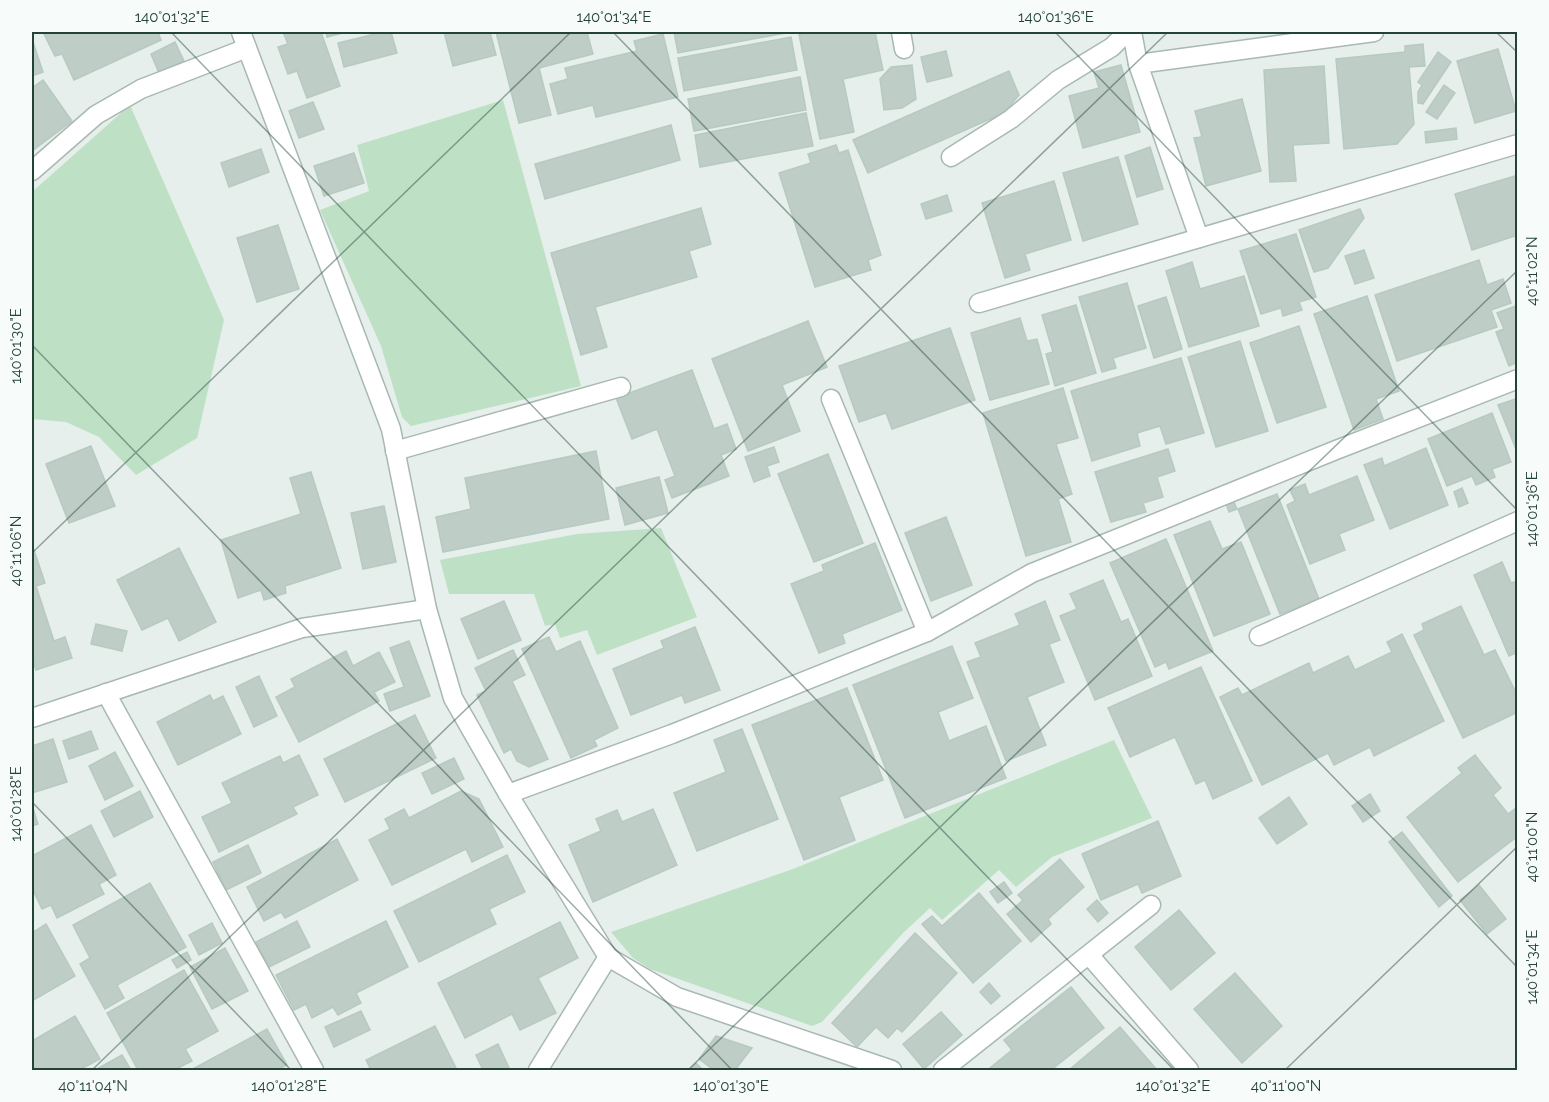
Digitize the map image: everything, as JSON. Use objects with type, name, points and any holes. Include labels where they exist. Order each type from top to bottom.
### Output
[{"type":"street","points":[[951,158],[1011,119],[1058,80],[1112,47],[1127,32]]},
{"type":"street","points":[[1132,32],[1138,64],[1199,238]]},
{"type":"street","points":[[1138,64],[1374,32]]},
{"type":"street","points":[[32,171],[96,115],[141,89],[244,40],[391,429],[427,609],[453,698],[508,794],[608,957],[677,997],[892,1071]]},
{"type":"street","points":[[979,303],[1518,144]]},
{"type":"street","points":[[508,794],[672,734],[927,632],[1032,573],[1518,379]]},
{"type":"street","points":[[395,451],[621,387]]},
{"type":"street","points":[[831,399],[927,632]]},
{"type":"street","points":[[1259,636],[1518,521]]},
{"type":"street","points":[[32,717],[302,628],[427,609]]},
{"type":"street","points":[[106,693],[314,1071]]},
{"type":"street","points":[[944,1071],[1151,905]]},
{"type":"street","points":[[1089,955],[1189,1071]]},
{"type":"street","points":[[538,1071],[608,957]]},
{"type":"green space","points":[[503,100],[581,386],[411,426],[402,417],[381,346],[320,210],[369,191],[357,145]]},
{"type":"green space","points":[[130,105],[224,320],[197,438],[136,475],[99,437],[66,422],[32,419],[32,192]]},
{"type":"green space","points":[[661,528],[697,617],[597,655],[587,630],[560,638],[555,624],[545,626],[534,594],[449,594],[440,560],[577,534]]},
{"type":"green space","points":[[1114,740],[1152,818],[1052,857],[1016,887],[999,870],[942,920],[930,908],[904,932],[822,1022],[812,1026],[650,969],[633,958],[611,932],[793,869]]},
{"type":"building","points":[[43,32],[158,32],[161,40],[74,80],[62,54],[55,56]]},
{"type":"building","points":[[283,32],[321,32],[340,86],[307,98],[297,71],[288,74],[278,47],[288,44]]},
{"type":"building","points":[[326,32],[346,32],[327,37]]},
{"type":"building","points":[[391,32],[397,53],[344,67],[338,43]]},
{"type":"building","points":[[444,32],[490,32],[496,55],[453,66]]},
{"type":"building","points":[[496,32],[587,32],[593,54],[539,68],[551,115],[519,123]]},
{"type":"building","points":[[674,32],[791,32],[678,53]]},
{"type":"building","points":[[875,32],[883,70],[843,79],[854,132],[820,139],[799,34]]},
{"type":"building","points":[[663,34],[678,97],[596,117],[593,105],[558,114],[550,84],[568,79],[565,68],[637,51],[634,41]]},
{"type":"building","points":[[791,37],[797,70],[684,91],[678,58]]},
{"type":"building","points":[[32,39],[43,72],[32,76]]},
{"type":"building","points":[[175,42],[184,61],[159,73],[151,54]]},
{"type":"building","points":[[1423,44],[1425,66],[1409,67],[1414,124],[1397,144],[1344,149],[1336,59],[1405,52],[1405,46]]},
{"type":"building","points":[[1498,49],[1516,111],[1475,123],[1457,61]]},
{"type":"building","points":[[946,51],[952,76],[927,82],[921,57]]},
{"type":"building","points":[[1438,52],[1451,62],[1423,104],[1418,103],[1418,92],[1422,85],[1418,82]]},
{"type":"building","points":[[912,65],[916,99],[902,108],[884,110],[880,79],[891,67]]},
{"type":"building","points":[[1121,65],[1140,132],[1083,148],[1069,96],[1099,88],[1094,72]]},
{"type":"building","points":[[1324,66],[1329,143],[1293,145],[1296,181],[1270,182],[1264,70]]},
{"type":"building","points":[[1009,71],[1019,95],[1004,113],[868,173],[853,140]]},
{"type":"building","points":[[800,77],[806,110],[694,131],[688,99]]},
{"type":"building","points":[[43,80],[72,121],[32,151],[32,88]]},
{"type":"building","points":[[1444,85],[1455,93],[1437,119],[1426,112]]},
{"type":"building","points":[[1242,99],[1261,171],[1206,186],[1194,138],[1202,137],[1195,111]]},
{"type":"building","points":[[313,102],[324,129],[299,138],[289,111]]},
{"type":"building","points":[[806,113],[813,146],[700,167],[695,135]]},
{"type":"building","points":[[671,125],[680,160],[545,199],[535,164]]},
{"type":"building","points":[[1456,128],[1457,139],[1426,143],[1425,132]]},
{"type":"building","points":[[836,145],[839,153],[848,150],[881,255],[868,260],[871,270],[815,287],[779,173],[811,163],[808,154]]},
{"type":"building","points":[[1150,147],[1163,189],[1137,197],[1125,156]]},
{"type":"building","points":[[261,149],[269,172],[229,187],[221,163]]},
{"type":"building","points":[[354,153],[364,183],[324,196],[314,166]]},
{"type":"building","points":[[1118,157],[1138,224],[1083,241],[1063,173]]},
{"type":"building","points":[[1518,175],[1518,235],[1472,250],[1455,194]]},
{"type":"building","points":[[1054,181],[1071,240],[1025,254],[1030,270],[1005,278],[982,203]]},
{"type":"building","points":[[947,195],[952,211],[926,219],[921,204]]},
{"type":"building","points":[[701,208],[711,244],[689,251],[697,277],[595,307],[607,347],[581,355],[551,253]]},
{"type":"building","points":[[1360,209],[1364,218],[1328,268],[1314,272],[1299,230]]},
{"type":"building","points":[[278,225],[299,289],[257,302],[237,238]]},
{"type":"building","points":[[1296,234],[1316,297],[1299,302],[1302,310],[1283,316],[1281,308],[1261,314],[1240,251]]},
{"type":"building","points":[[1364,250],[1374,278],[1355,284],[1345,256]]},
{"type":"building","points":[[1479,260],[1487,285],[1503,279],[1511,303],[1491,310],[1497,327],[1397,361],[1375,295]]},
{"type":"building","points":[[1192,262],[1200,289],[1244,276],[1259,326],[1189,347],[1166,271]]},
{"type":"building","points":[[1127,283],[1146,348],[1113,358],[1116,368],[1102,372],[1079,297]]},
{"type":"building","points":[[1367,296],[1399,391],[1376,399],[1383,419],[1354,430],[1314,314]]},
{"type":"building","points":[[1166,297],[1182,349],[1154,358],[1138,306]]},
{"type":"building","points":[[1076,305],[1096,373],[1055,386],[1046,354],[1053,352],[1042,315]]},
{"type":"building","points":[[1518,305],[1518,362],[1509,366],[1496,332],[1504,329],[1497,313]]},
{"type":"building","points":[[1020,318],[1027,341],[1037,339],[1049,384],[990,400],[971,333]]},
{"type":"building","points":[[808,321],[827,367],[782,385],[800,431],[748,451],[712,359]]},
{"type":"building","points":[[1299,326],[1326,407],[1277,423],[1250,343]]},
{"type":"building","points":[[950,328],[975,400],[892,429],[886,413],[859,422],[839,366]]},
{"type":"building","points":[[1240,341],[1268,431],[1216,447],[1188,357]]},
{"type":"building","points":[[1181,358],[1204,433],[1166,444],[1160,426],[1137,433],[1140,446],[1092,461],[1071,391]]},
{"type":"building","points":[[692,370],[714,429],[727,424],[736,449],[721,455],[729,476],[672,498],[665,480],[675,476],[657,429],[632,439],[616,398]]},
{"type":"building","points":[[1063,388],[1078,438],[1056,444],[1072,494],[1058,499],[1071,542],[1026,556],[983,413]]},
{"type":"building","points":[[1518,398],[1518,454],[1498,405]]},
{"type":"building","points":[[1492,413],[1511,462],[1492,469],[1495,477],[1476,485],[1472,476],[1447,486],[1428,439]]},
{"type":"building","points":[[91,446],[115,506],[69,523],[46,464]]},
{"type":"building","points":[[774,447],[779,462],[767,466],[770,476],[754,482],[745,457]]},
{"type":"building","points":[[1426,448],[1448,505],[1390,529],[1364,465],[1382,458],[1384,466]]},
{"type":"building","points":[[1168,449],[1175,471],[1157,477],[1163,497],[1143,503],[1146,512],[1111,522],[1095,472]]},
{"type":"building","points":[[596,451],[609,519],[443,552],[436,517],[471,509],[465,478]]},
{"type":"building","points":[[828,454],[863,543],[814,562],[778,474]]},
{"type":"building","points":[[311,472],[341,568],[285,586],[286,593],[264,600],[261,590],[238,598],[221,540],[301,514],[290,478]]},
{"type":"building","points":[[1357,476],[1374,520],[1339,534],[1345,550],[1310,564],[1287,505],[1295,501],[1290,490],[1305,484],[1309,495]]},
{"type":"building","points":[[659,477],[668,513],[625,525],[616,488]]},
{"type":"building","points":[[1462,488],[1468,503],[1459,507],[1454,492]]},
{"type":"building","points":[[1277,494],[1319,599],[1280,614],[1238,509]]},
{"type":"building","points":[[1233,500],[1237,509],[1229,512],[1226,503]]},
{"type":"building","points":[[384,506],[396,562],[363,569],[351,513]]},
{"type":"building","points":[[946,517],[972,585],[931,601],[905,533]]},
{"type":"building","points":[[1210,521],[1222,549],[1241,542],[1270,614],[1214,636],[1174,535]]},
{"type":"building","points":[[1166,539],[1213,651],[1169,669],[1166,662],[1155,667],[1110,563]]},
{"type":"building","points":[[875,543],[902,610],[842,634],[845,643],[819,653],[791,584],[824,571],[822,565]]},
{"type":"building","points":[[179,548],[216,622],[179,641],[168,618],[142,630],[117,580]]},
{"type":"building","points":[[34,550],[45,583],[36,586],[54,641],[65,637],[72,658],[36,670],[32,658],[32,551]]},
{"type":"building","points":[[1502,562],[1511,583],[1518,581],[1518,652],[1509,656],[1474,575]]},
{"type":"building","points":[[1103,580],[1121,622],[1128,619],[1152,676],[1095,700],[1060,616],[1077,609],[1070,594]]},
{"type":"building","points":[[504,601],[521,640],[478,659],[461,619]]},
{"type":"building","points":[[1045,601],[1060,640],[1049,644],[1064,682],[1027,697],[1046,745],[1006,761],[967,662],[981,657],[975,643],[1020,625],[1015,614]]},
{"type":"building","points":[[1461,606],[1484,655],[1495,650],[1518,697],[1518,712],[1463,738],[1414,635],[1424,630],[1422,624]]},
{"type":"building","points":[[96,624],[127,631],[122,651],[91,644]]},
{"type":"building","points":[[695,627],[720,690],[685,703],[682,695],[631,715],[613,669],[664,648],[661,641]]},
{"type":"building","points":[[1402,634],[1444,721],[1374,756],[1370,747],[1334,765],[1328,753],[1262,785],[1220,697],[1238,688],[1242,695],[1309,663],[1313,673],[1348,656],[1355,670],[1392,652],[1387,642]]},
{"type":"building","points":[[549,637],[556,652],[580,641],[618,728],[594,740],[597,746],[571,758],[522,649]]},
{"type":"building","points":[[409,641],[430,696],[390,711],[384,694],[404,687],[390,648]]},
{"type":"building","points":[[952,646],[973,698],[938,712],[949,741],[986,726],[1006,778],[905,818],[853,685]]},
{"type":"building","points":[[513,650],[525,675],[512,681],[548,759],[529,767],[517,761],[511,749],[504,753],[477,695],[486,691],[475,668]]},
{"type":"building","points":[[346,651],[353,666],[379,652],[395,682],[374,692],[379,701],[299,742],[276,697],[295,687],[291,679]]},
{"type":"building","points":[[1201,667],[1252,781],[1213,799],[1205,780],[1196,784],[1175,737],[1130,757],[1108,708]]},
{"type":"building","points":[[259,676],[277,716],[254,727],[236,687]]},
{"type":"building","points":[[847,688],[883,780],[839,797],[855,840],[804,860],[752,725]]},
{"type":"building","points":[[210,695],[213,701],[223,696],[241,734],[178,765],[157,722]]},
{"type":"building","points":[[415,715],[436,758],[345,802],[324,759]]},
{"type":"building","points":[[742,729],[778,819],[697,851],[674,793],[726,772],[714,740]]},
{"type":"building","points":[[91,731],[98,749],[69,759],[63,741]]},
{"type":"building","points":[[53,739],[67,782],[32,793],[32,746]]},
{"type":"building","points":[[115,752],[133,786],[105,800],[89,766]]},
{"type":"building","points":[[299,755],[318,795],[293,807],[297,814],[219,852],[202,817],[232,803],[222,783],[280,756],[283,763]]},
{"type":"building","points":[[1475,755],[1501,788],[1493,795],[1508,814],[1516,808],[1518,811],[1518,836],[1458,882],[1407,817],[1462,773],[1458,768]]},
{"type":"building","points":[[454,758],[464,779],[432,794],[422,773]]},
{"type":"building","points":[[140,791],[153,817],[114,837],[101,811]]},
{"type":"building","points":[[461,791],[479,799],[503,847],[472,862],[466,849],[392,885],[369,840],[390,829],[385,819],[404,809],[409,818]]},
{"type":"building","points":[[1370,794],[1380,811],[1363,822],[1352,806]]},
{"type":"building","points":[[1289,797],[1307,824],[1277,844],[1259,818]]},
{"type":"building","points":[[32,805],[38,824],[32,826]]},
{"type":"building","points":[[653,809],[677,865],[593,902],[569,845],[601,831],[596,819],[617,810],[622,822]]},
{"type":"building","points":[[1158,821],[1181,876],[1142,893],[1138,884],[1101,900],[1082,854]]},
{"type":"building","points":[[91,825],[116,875],[99,884],[104,894],[57,918],[51,905],[42,909],[32,888],[32,856]]},
{"type":"building","points":[[1402,832],[1452,896],[1439,907],[1389,842]]},
{"type":"building","points":[[337,839],[358,880],[285,918],[281,912],[264,921],[247,887]]},
{"type":"building","points":[[248,845],[261,873],[226,890],[213,862]]},
{"type":"building","points":[[507,855],[525,892],[489,909],[496,924],[419,962],[394,911]]},
{"type":"building","points":[[1060,859],[1084,887],[1048,919],[1051,924],[1031,942],[1007,914],[1023,900],[1018,895]]},
{"type":"building","points":[[1004,882],[1012,893],[998,903],[990,892]]},
{"type":"building","points":[[150,883],[186,947],[117,985],[124,998],[105,1009],[80,964],[90,958],[73,925]]},
{"type":"building","points":[[1479,885],[1506,919],[1487,934],[1460,900]]},
{"type":"building","points":[[979,893],[1021,941],[973,983],[922,924],[932,916],[942,926]]},
{"type":"building","points":[[1097,900],[1108,913],[1098,922],[1087,909]]},
{"type":"building","points":[[1179,910],[1215,953],[1171,990],[1135,947]]},
{"type":"building","points":[[297,921],[310,947],[269,967],[256,942]]},
{"type":"building","points":[[386,921],[408,967],[356,993],[361,1003],[338,1015],[333,1007],[312,1018],[306,1004],[294,1010],[276,975]]},
{"type":"building","points":[[560,922],[578,958],[538,978],[556,1013],[520,1030],[512,1014],[465,1038],[438,983]]},
{"type":"building","points":[[212,923],[222,943],[199,955],[189,935]]},
{"type":"building","points":[[46,924],[75,976],[32,1001],[32,933]]},
{"type":"building","points":[[915,933],[957,973],[902,1032],[897,1028],[888,1038],[876,1027],[857,1047],[832,1023]]},
{"type":"building","points":[[225,948],[248,991],[212,1009],[190,967]]},
{"type":"building","points":[[187,952],[191,960],[177,968],[172,960]]},
{"type":"building","points":[[184,970],[218,1031],[185,1049],[192,1061],[174,1070],[138,1070],[107,1013]]},
{"type":"building","points":[[1235,973],[1282,1026],[1242,1063],[1194,1009]]},
{"type":"building","points":[[989,983],[1000,996],[991,1004],[980,992]]},
{"type":"building","points":[[1071,987],[1104,1028],[1051,1070],[991,1070],[990,1068],[1012,1050],[1004,1040]]},
{"type":"building","points":[[361,1011],[370,1030],[334,1047],[325,1027]]},
{"type":"building","points":[[941,1012],[962,1035],[924,1069],[903,1044]]},
{"type":"building","points":[[75,1016],[100,1059],[79,1070],[32,1070],[32,1041]]},
{"type":"building","points":[[435,1026],[457,1070],[371,1070],[366,1060]]},
{"type":"building","points":[[1120,1027],[1157,1070],[1069,1070]]},
{"type":"building","points":[[267,1029],[287,1065],[277,1070],[191,1070]]},
{"type":"building","points":[[716,1036],[752,1048],[735,1070],[714,1070],[699,1059]]},
{"type":"building","points":[[498,1044],[510,1070],[483,1070],[476,1055]]},
{"type":"building","points":[[122,1055],[131,1070],[95,1070]]},
{"type":"building","points":[[696,1063],[703,1070],[689,1070]]}]
